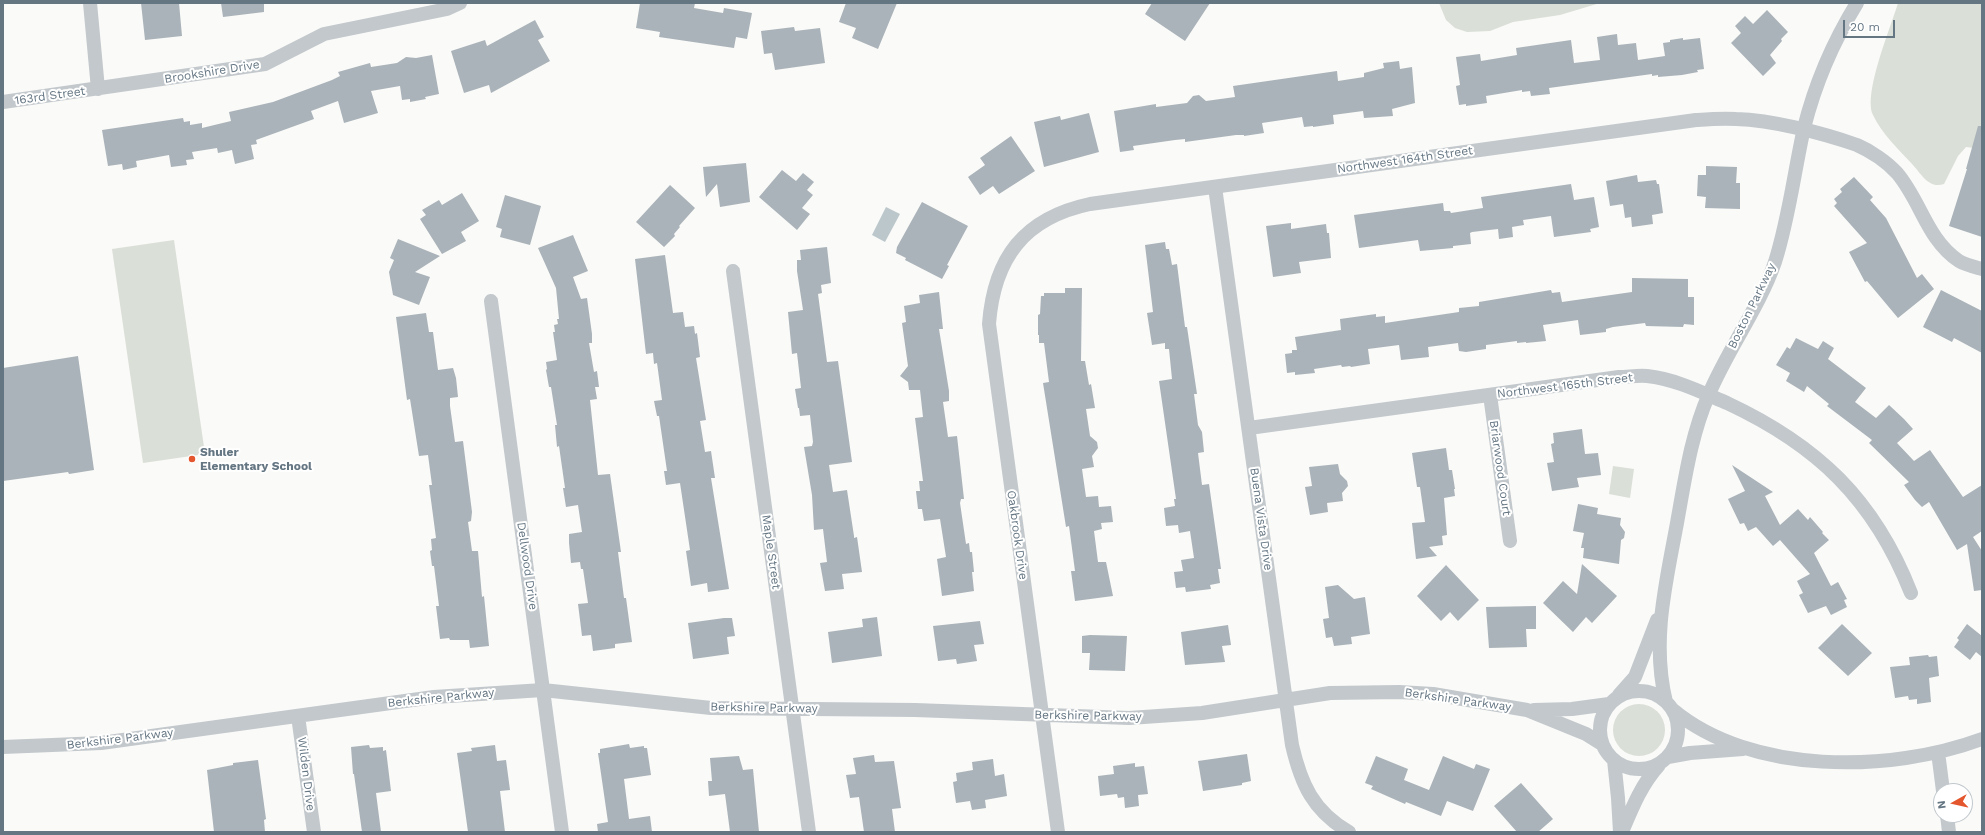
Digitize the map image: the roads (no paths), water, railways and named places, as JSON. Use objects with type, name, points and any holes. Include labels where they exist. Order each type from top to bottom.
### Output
[{"type":"street","points":[[90,3],[98,89]]},
{"type":"street","name":"Brookshire Drive","points":[[98,89],[265,64],[324,34],[448,9],[460,3]]},
{"type":"street","name":"Boston Parkway","points":[[1670,706],[1660,668],[1660,612],[1687,465],[1695,432],[1708,395],[1761,294],[1774,263],[1784,230],[1804,130],[1820,78],[1832,47],[1857,3]]},
{"type":"street","name":"163rd Street","points":[[3,102],[98,89]]},
{"type":"street","name":"Northwest 164th Street","points":[[1017,244],[1031,230],[1049,217],[1068,208],[1090,204],[1696,120],[1737,118],[1804,130],[1858,146],[1880,158],[1896,173],[1912,195],[1929,228],[1942,248],[1960,262],[1982,269]]},
{"type":"street","name":"Buena Vista Drive","points":[[1215,187],[1292,745],[1299,773],[1314,801],[1337,825],[1349,832]]},
{"type":"street","name":"Oakbrook Drive","points":[[1017,244],[1004,262],[995,282],[990,303],[989,324],[1058,832]]},
{"type":"street","name":"Maple Street","points":[[734,271],[809,832]]},
{"type":"street","name":"Dellwood Drive","points":[[491,301],[562,832]]},
{"type":"street","name":"Northwest 165th Street","points":[[1249,428],[1490,396],[1619,377],[1646,376],[1666,380],[1708,395],[1764,422],[1794,440],[1846,485],[1886,540],[1902,571],[1911,593]]},
{"type":"street","name":"Briarwood Court","points":[[1490,396],[1510,541]]},
{"type":"street","name":"Boston Parkway","points":[[1613,700],[1635,677],[1660,612]]},
{"type":"street","name":"Berkshire Parkway","points":[[3,747],[101,743],[434,697],[543,690],[711,708],[1042,714],[1129,718],[1163,717],[1202,713],[1330,693],[1399,692],[1433,694],[1526,710],[1572,709],[1613,700]]},
{"type":"street","points":[[1745,749],[1690,753],[1664,760],[1642,770],[1622,766],[1614,760],[1602,744],[1600,723],[1603,713],[1613,700],[1627,692],[1643,691],[1658,696],[1699,729],[1745,749],[1803,759],[1838,762],[1885,760],[1938,752],[1982,740]]},
{"type":"street","points":[[1621,832],[1638,793],[1648,777],[1664,760],[1678,739],[1678,729],[1670,706]]},
{"type":"street","name":"Berkshire Parkway","points":[[1526,710],[1575,729],[1602,744]]},
{"type":"street","name":"Wilden Drive","points":[[298,716],[314,832]]},
{"type":"street","points":[[1938,752],[1942,783]]},
{"type":"street","points":[[1614,760],[1621,832]]},
{"type":"place","name":"Shuler Elementary School","points":[[192,459]]}]
